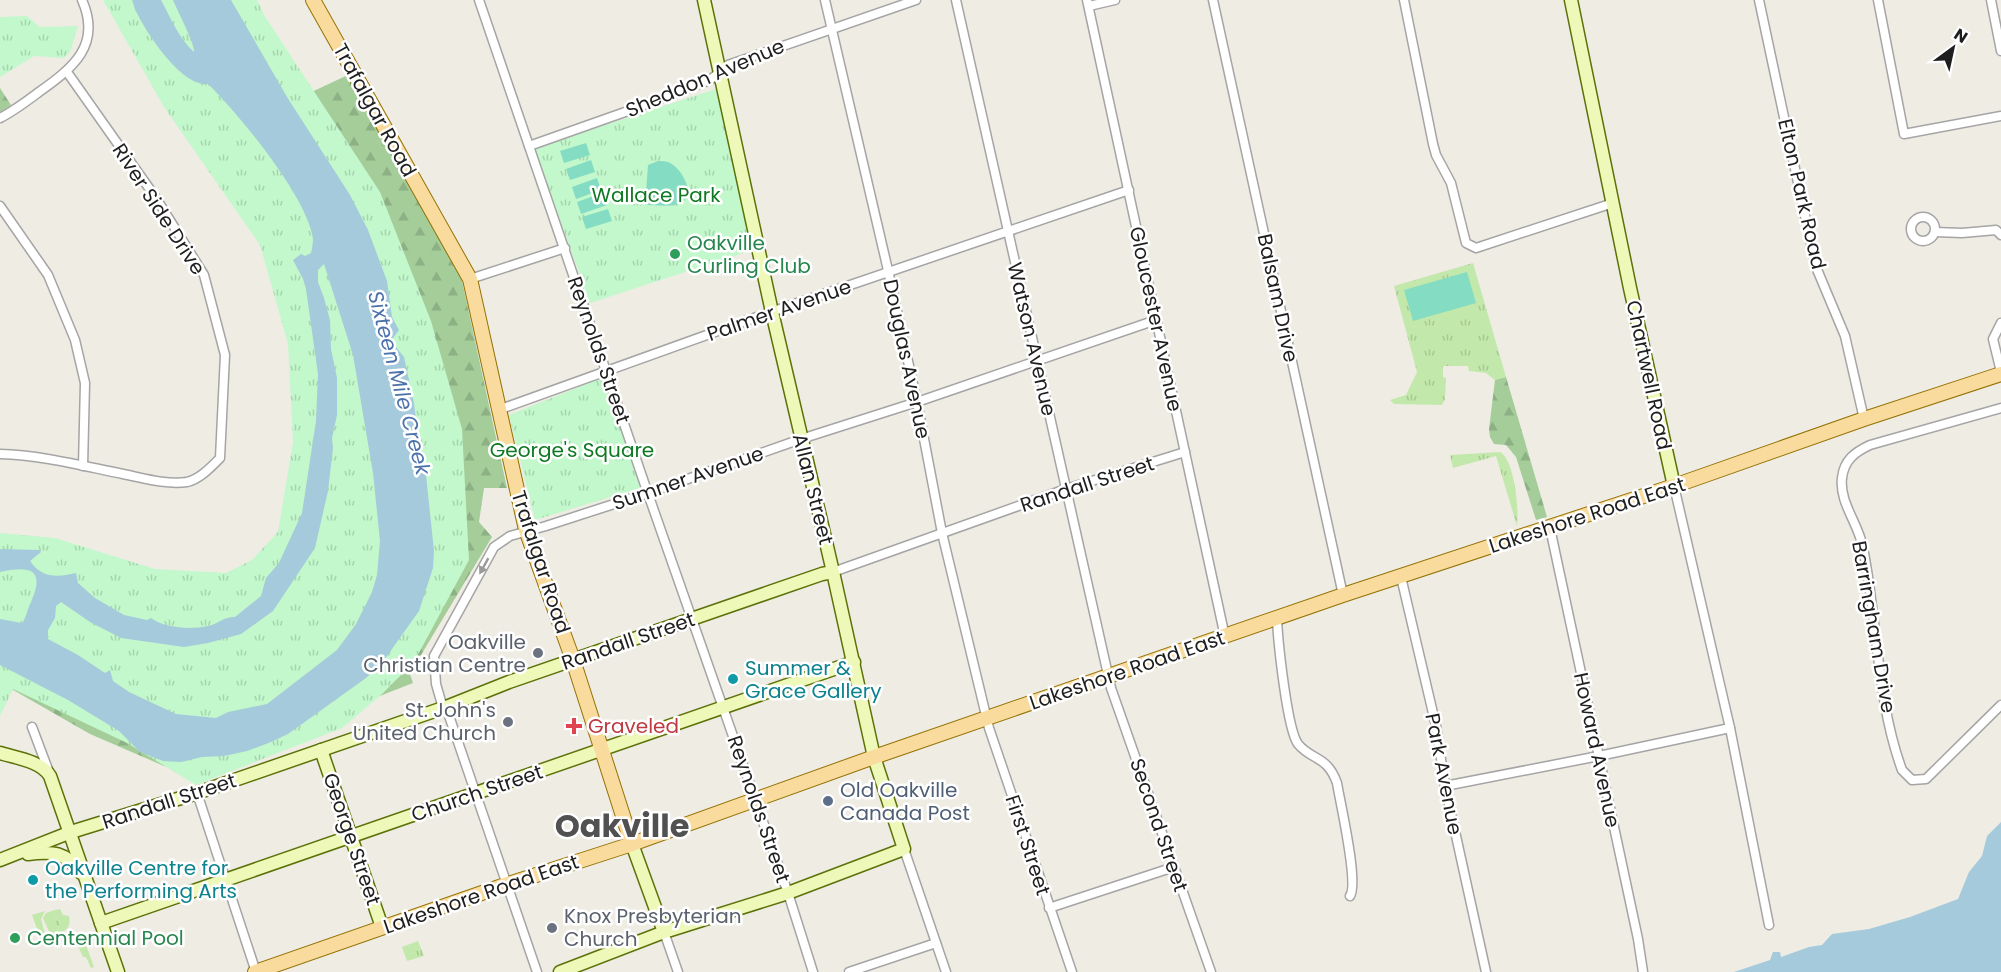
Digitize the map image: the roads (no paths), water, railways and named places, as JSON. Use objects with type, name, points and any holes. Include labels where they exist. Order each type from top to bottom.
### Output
[{"type":"main road","name":"Trafalgar Road","points":[[312,0],[470,279],[526,530],[573,660],[632,844]]},
{"type":"main road","name":"Lakeshore Road East","points":[[256,972],[508,884],[632,844],[874,757],[1277,620],[1343,595],[1550,528],[2001,373]]},
{"type":"street","points":[[0,118],[67,72],[83,52],[89,32],[82,0]]},
{"type":"street","name":"Reynolds Street","points":[[479,0],[788,893],[813,972]]},
{"type":"street","name":"Allan Street","points":[[704,0],[772,312],[874,757],[946,972]]},
{"type":"street","name":"Douglas Avenue","points":[[825,0],[889,273],[942,533],[986,718]]},
{"type":"street","name":"Sheddon Avenue","points":[[529,146],[710,80],[728,64],[916,0]]},
{"type":"street","name":"Watson Avenue","points":[[956,0],[1109,677]]},
{"type":"street","points":[[1088,3],[1115,0]]},
{"type":"street","name":"Balsam Drive","points":[[1213,0],[1343,595]]},
{"type":"street","points":[[1404,0],[1433,144],[1436,155],[1451,183],[1466,243],[1476,248],[1613,203]]},
{"type":"street","name":"Chartwell Road","points":[[1571,0],[1674,486],[1730,728],[1769,925]]},
{"type":"street","name":"Elton Park Road","points":[[1759,0],[1816,267],[1845,336],[1864,419]]},
{"type":"street","points":[[1878,0],[1904,134],[2001,116]]},
{"type":"street","points":[[1991,0],[2001,51]]},
{"type":"street","name":"Gloucester Avenue","points":[[1088,3],[1225,637]]},
{"type":"street","name":"River Side Drive","points":[[0,454],[14,454],[159,482],[188,482],[206,472],[220,458],[225,355],[204,275],[156,198],[67,72]]},
{"type":"street","name":"Palmer Avenue","points":[[498,410],[772,312],[1129,190]]},
{"type":"street","points":[[0,206],[48,275],[75,340],[85,383],[82,466]]},
{"type":"street","points":[[1935,232],[1962,233],[1996,230],[2001,235]]},
{"type":"street","points":[[470,279],[565,248]]},
{"type":"street","name":"Sumner Avenue","points":[[537,972],[436,684],[434,656],[494,546],[526,530],[546,526],[648,493],[1156,320]]},
{"type":"street","points":[[2001,323],[1993,339],[1998,344],[2001,373]]},
{"type":"street","name":"Barringham Drive","points":[[2001,408],[1870,445],[1851,457],[1844,469],[1842,480],[1844,499],[1863,546],[1884,694],[1902,770],[1912,780],[1926,779],[2001,705]]},
{"type":"street","name":"Randall Street","points":[[5,858],[71,832],[196,793],[321,750],[509,682],[833,572],[1066,489],[1185,452]]},
{"type":"street","name":"Howard Avenue","points":[[1550,528],[1643,972]]},
{"type":"street","name":"Park Avenue","points":[[1401,577],[1436,726],[1445,786],[1486,972]]},
{"type":"street","points":[[1277,620],[1284,686],[1295,736],[1303,748],[1325,763],[1337,783],[1353,874],[1354,891],[1350,896]]},
{"type":"street","name":"Church Street","points":[[101,923],[854,662]]},
{"type":"street","name":"Second Street","points":[[1109,677],[1211,972]]},
{"type":"street","name":"First Street","points":[[986,718],[1072,972]]},
{"type":"street","points":[[32,728],[71,832],[118,972]]},
{"type":"street","points":[[1445,786],[1730,728]]},
{"type":"street","name":"George Street","points":[[321,750],[382,927]]},
{"type":"street","points":[[0,753],[39,766],[50,776]]},
{"type":"street","points":[[196,793],[256,972]]},
{"type":"street","name":"Trafalgar Road","points":[[632,844],[678,972]]},
{"type":"street","points":[[560,972],[664,932],[788,893],[904,849]]},
{"type":"street","points":[[5,858],[47,852],[66,856],[87,880]]},
{"type":"street","points":[[1049,908],[1174,867]]},
{"type":"street","points":[[849,972],[936,944]]},
{"type":"water","name":"Sixteen Mile Creek","points":[[132,0],[161,0],[180,35],[194,52],[173,0],[231,0],[287,97],[350,195],[368,230],[387,281],[392,317],[399,330],[391,341],[404,357],[417,430],[425,462],[429,465],[426,467],[426,475],[434,551],[433,568],[419,611],[382,663],[366,678],[288,734],[247,751],[181,762],[163,761],[140,752],[119,731],[68,700],[0,665],[0,619],[22,623],[37,582],[32,572],[27,570],[0,572],[0,549],[40,550],[41,552],[30,561],[40,571],[57,576],[76,573],[78,583],[95,598],[124,615],[147,620],[151,618],[163,624],[178,627],[201,627],[235,617],[261,596],[266,578],[279,563],[302,513],[316,421],[318,374],[306,289],[293,260],[301,254],[305,256],[311,253],[313,239],[308,222],[286,180],[254,135],[208,84],[198,83],[187,77],[166,58],[142,22]],"holes":[[[324,264],[353,355],[373,473],[380,541],[377,575],[372,592],[356,624],[337,650],[267,704],[228,712],[216,718],[176,714],[129,692],[113,681],[110,670],[105,673],[48,639],[48,630],[55,618],[56,606],[61,602],[90,622],[121,638],[184,647],[241,634],[273,611],[315,548],[328,491],[332,438],[337,415],[337,378],[331,349],[330,320],[318,282],[318,270]]]},
{"type":"water","points":[[2001,822],[2001,972],[1734,972],[1770,960],[1773,952],[1780,952],[1781,957],[1822,945],[1832,934],[1869,929],[1958,899],[1969,872],[1982,856],[1987,836]]},
{"type":"place","name":"Oakville Curling Club","points":[[675,254]]},
{"type":"place","name":"Oakville Christian Centre","points":[[538,653]]},
{"type":"place","name":"Summer & Grace Gallery","points":[[733,679]]},
{"type":"place","name":"St. John's United Church","points":[[508,722]]},
{"type":"place","name":"Graveled","points":[[574,726]]},
{"type":"place","name":"Old Oakville Canada Post","points":[[828,801]]},
{"type":"place","name":"Oakville Centre for the Performing Arts","points":[[33,880]]},
{"type":"place","name":"Knox Presbyterian Church","points":[[552,928]]},
{"type":"place","name":"Centennial Pool","points":[[15,938]]},
{"type":"district","name":"Oakville","points":[[622,826]]},
{"type":"park label","name":"Wallace Park","points":[[656,195]]},
{"type":"park label","name":"George's Square","points":[[572,450]]}]
